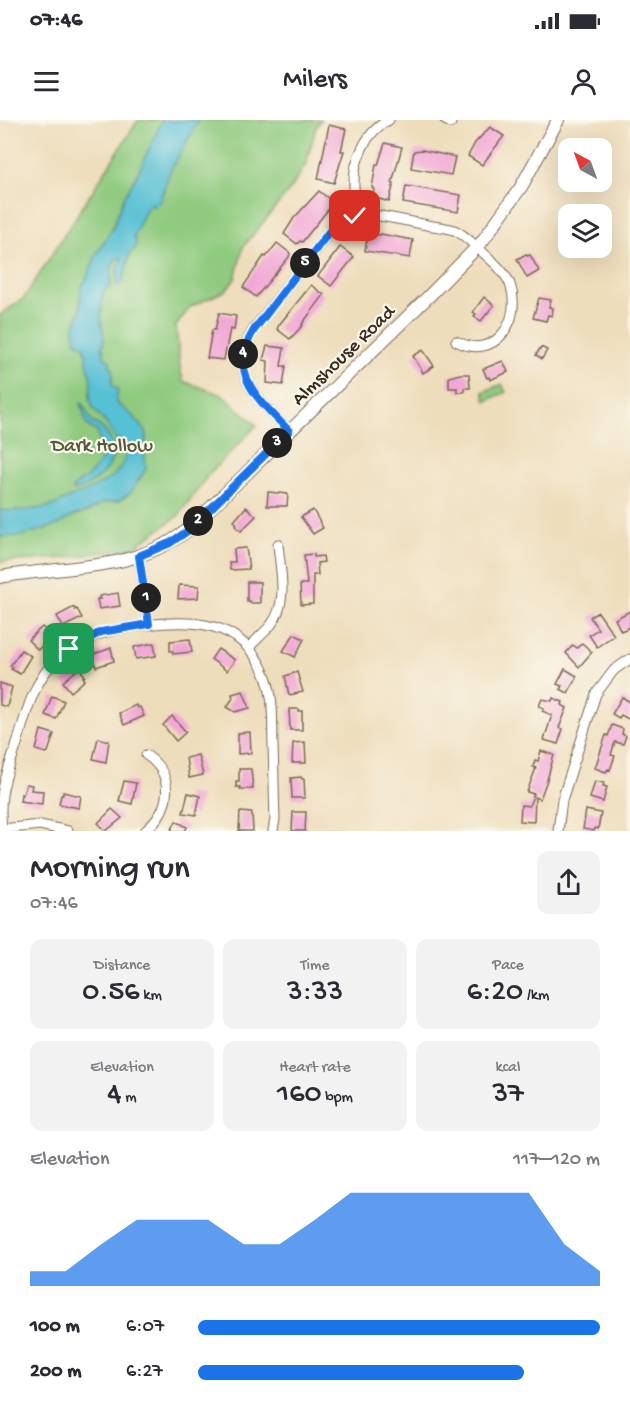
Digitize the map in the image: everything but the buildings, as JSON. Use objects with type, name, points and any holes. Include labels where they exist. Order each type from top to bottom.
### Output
[{"type":"main road","name":"Almshouse Road","points":[[0,577],[120,562],[170,543],[189,530],[477,247],[515,196],[558,120]]},
{"type":"street","points":[[359,215],[354,185],[361,153],[373,131],[389,120]]},
{"type":"street","points":[[289,431],[249,385],[243,364],[246,342],[329,232],[346,219],[359,215],[372,215],[453,230],[477,247],[496,265],[508,280],[513,295],[512,313],[505,331],[488,345],[473,348],[456,341]]},
{"type":"street","points":[[248,648],[270,626],[279,611],[282,591],[278,544]]},
{"type":"street","points":[[139,556],[149,624]]},
{"type":"street","points":[[68,831],[40,825],[2,830],[0,809],[4,785],[29,704],[46,672],[69,649],[93,635],[118,628],[188,621],[200,622],[222,630],[248,648],[263,669],[271,697],[275,819],[273,831]]},
{"type":"street","points":[[558,831],[562,800],[596,694],[614,670],[630,658]]},
{"type":"street","points":[[145,831],[160,813],[167,786],[162,770],[146,755]]},
{"type":"green space","name":"Dark Hollow","points":[[138,120],[321,120],[316,127],[306,164],[292,187],[243,247],[235,279],[225,291],[190,307],[176,326],[183,381],[222,395],[257,425],[208,475],[178,516],[133,548],[64,558],[0,562],[0,315],[24,298]]},
{"type":"green space","points":[[502,384],[506,392],[486,401],[483,392]]},
{"type":"water","points":[[162,120],[199,120],[170,171],[160,201],[154,206],[151,203],[146,209],[134,236],[135,249],[130,252],[123,281],[119,285],[117,285],[117,270],[122,258],[114,262],[111,285],[103,293],[101,318],[104,341],[102,348],[104,357],[110,361],[113,369],[112,386],[118,389],[116,402],[135,418],[147,433],[144,451],[146,469],[130,493],[119,501],[103,503],[58,525],[21,536],[0,537],[0,510],[26,510],[53,505],[98,486],[108,480],[123,464],[125,454],[123,443],[115,438],[93,408],[90,399],[91,380],[84,345],[76,342],[74,329],[80,311],[81,288],[96,255],[113,227],[124,197],[136,177]]},
{"type":"water","points":[[82,402],[92,422],[109,437],[115,450],[110,464],[100,476],[74,491],[72,489],[96,468],[106,449],[99,440],[98,432],[87,425]]},
{"type":"route","points":[[69,649],[101,632],[149,624],[139,556],[170,543],[189,530],[289,431],[249,385],[244,374],[243,354],[248,338],[329,232],[346,219],[355,216]]}]
